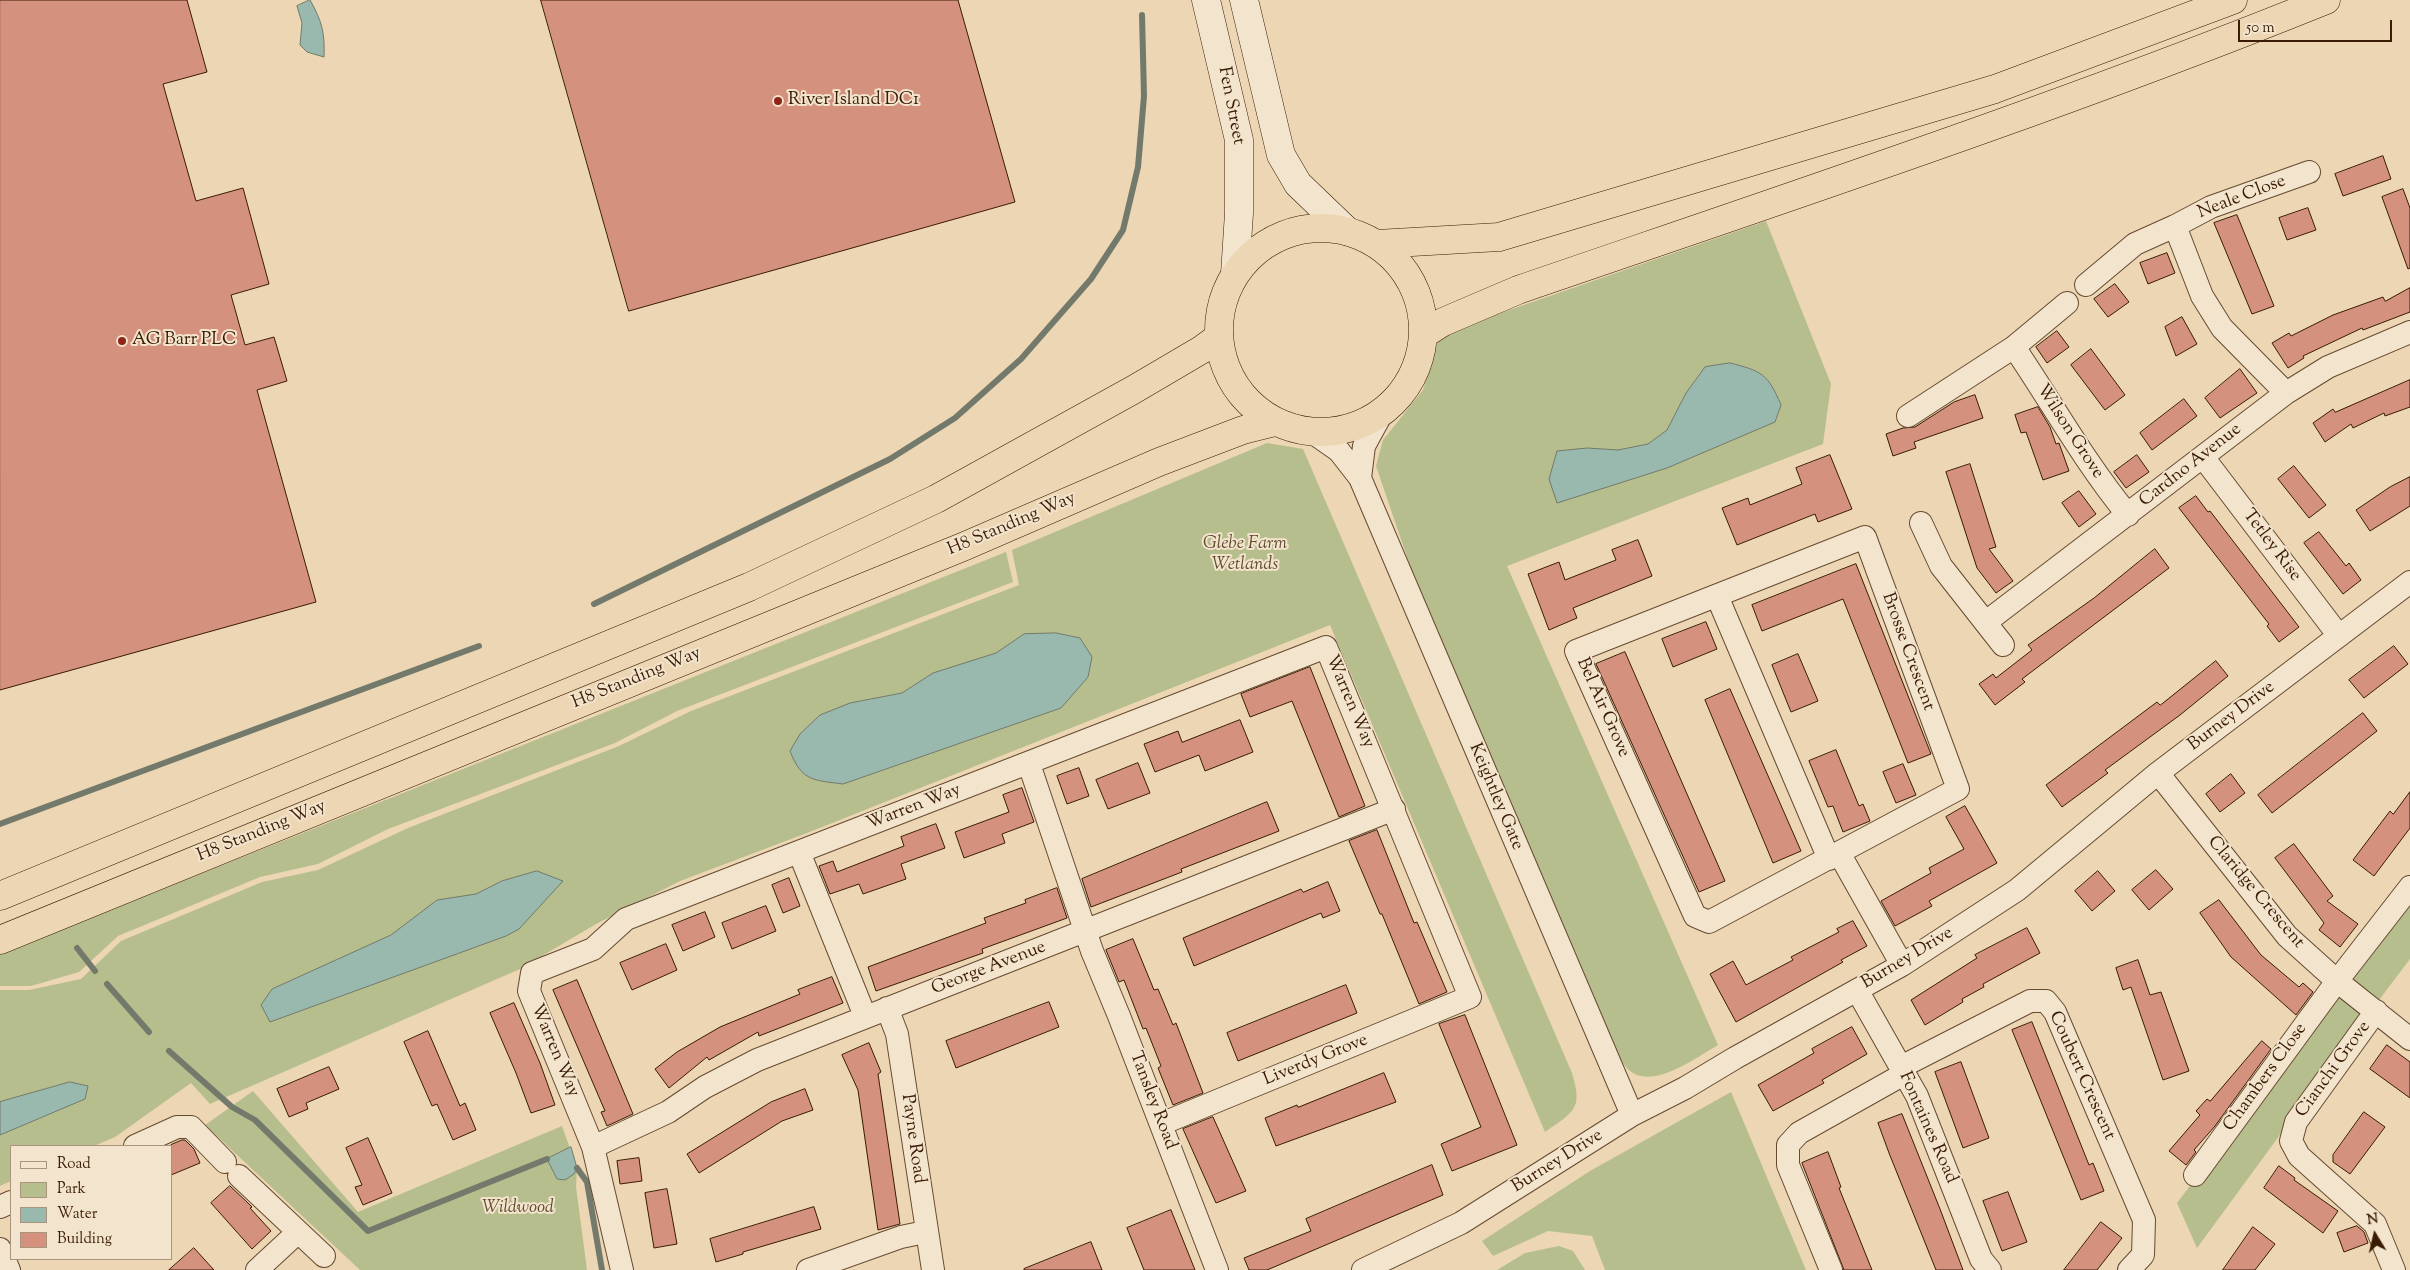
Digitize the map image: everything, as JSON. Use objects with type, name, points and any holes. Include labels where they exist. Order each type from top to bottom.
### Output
[{"type":"highway","points":[[1377,244],[1499,237],[1995,89],[2233,0]]},
{"type":"highway","points":[[1210,343],[1247,400],[1275,422],[1293,429],[1312,432],[1337,431],[1352,427],[1382,413],[1404,391],[1433,328],[1518,290],[2018,117],[2181,58],[2326,0]]},
{"type":"highway","points":[[0,896],[749,587],[936,499],[1133,390],[1210,343],[1222,304],[1235,274],[1257,251],[1284,235],[1315,228],[1346,231],[1377,244],[1403,268],[1433,328]]},
{"type":"highway","name":"H8 Standing Way","points":[[0,940],[947,553],[1159,462],[1243,430],[1275,422]]},
{"type":"street","name":"Fen Street","points":[[1206,0],[1239,140],[1240,213],[1235,274]]},
{"type":"street","name":"Fen Street","points":[[1244,0],[1281,155],[1298,184],[1346,231]]},
{"type":"street","name":"Neale Close","points":[[2086,286],[2136,244],[2212,207],[2309,172]]},
{"type":"street","name":"Neale Close","points":[[2175,226],[2202,296],[2222,328],[2286,392]]},
{"type":"street","points":[[1908,416],[2014,347],[2067,303]]},
{"type":"street","name":"Cardno Avenue","points":[[1986,622],[2286,392],[2328,367],[2410,332]]},
{"type":"street","name":"Wilson Grove","points":[[2014,347],[2099,480],[2128,515]]},
{"type":"street","name":"Keightley Gate","points":[[1360,478],[1364,446],[1382,413]]},
{"type":"street","name":"Keightley Gate","points":[[1312,432],[1339,451],[1360,478],[1632,1115]]},
{"type":"street","name":"Tetley Rise","points":[[2203,457],[2338,636]]},
{"type":"street","points":[[1921,522],[1941,566],[2003,645]]},
{"type":"street","name":"Brosse Crescent","points":[[1717,596],[1865,537],[1958,789],[1834,856]]},
{"type":"street","name":"Burney Drive","points":[[1363,1270],[1461,1223],[1632,1115],[1685,1088],[1902,965],[2018,890],[2158,773],[2410,582]]},
{"type":"street","points":[[1717,596],[1834,856],[1902,965]]},
{"type":"street","name":"Bel Air Grove","points":[[1717,596],[1576,651],[1695,916],[1709,922],[1834,856]]},
{"type":"street","name":"Warren Way","points":[[622,1270],[593,1147],[529,991],[532,973],[594,949],[626,919],[1326,647],[1470,997]]},
{"type":"street","points":[[1029,764],[1086,932]]},
{"type":"street","name":"Claridge Crescent","points":[[2158,773],[2278,927],[2338,981],[2410,1039]]},
{"type":"street","name":"George Avenue","points":[[593,1147],[668,1112],[705,1087],[757,1060],[865,1016],[1086,932],[1394,809]]},
{"type":"street","points":[[799,852],[865,1016]]},
{"type":"street","name":"Chambers Close","points":[[2195,1175],[2410,887]]},
{"type":"street","name":"Tansley Road","points":[[1086,932],[1217,1270]]},
{"type":"street","name":"Fontaines Road","points":[[1857,990],[1917,1096],[1981,1259],[1990,1270]]},
{"type":"street","name":"Liverdy Grove","points":[[1161,1124],[1470,997]]},
{"type":"street","name":"Coubert Crescent","points":[[1831,1270],[1788,1165],[1788,1146],[1799,1133],[1903,1070],[2030,1001],[2046,1001],[2056,1012],[2144,1220],[2143,1255],[2129,1270]]},
{"type":"street","name":"Payne Road","points":[[887,1008],[897,1034],[925,1232],[933,1270]]},
{"type":"street","name":"Cianchi Grove","points":[[2376,1012],[2296,1122],[2291,1142],[2299,1156],[2375,1224],[2394,1270]]},
{"type":"street","points":[[137,1145],[177,1127],[191,1127],[297,1233],[324,1256]]},
{"type":"street","points":[[808,1270],[901,1237],[925,1232]]},
{"type":"street","points":[[257,1270],[297,1233]]},
{"type":"street","points":[[0,1249],[8,1270]]},
{"type":"green space","points":[[1766,221],[1831,384],[1823,444],[1507,566],[1718,1045],[1687,1064],[1650,1077],[1639,1075],[1628,1069],[1619,1057],[1420,595],[1376,466],[1383,440],[1423,390],[1440,334]]},
{"type":"green space","name":"Glebe Farm Wetlands","points":[[1267,443],[1303,449],[1572,1073],[1576,1102],[1569,1114],[1545,1132],[1330,625],[807,833],[680,881],[596,924],[520,969],[210,1104],[191,1083],[115,1137],[96,1145],[10,1145],[10,1181],[0,1186],[0,990],[29,990],[81,979],[121,941],[262,882],[318,870],[408,828],[619,746],[691,711],[1019,585],[1012,550]]},
{"type":"green space","points":[[1006,552],[1013,582],[677,711],[615,743],[388,829],[318,864],[260,877],[118,936],[79,972],[31,986],[0,986],[0,954]]},
{"type":"green space","points":[[2410,892],[2410,959],[2376,1004],[2343,980]]},
{"type":"green space","points":[[2339,989],[2370,1012],[2197,1248],[2177,1203]]},
{"type":"green space","name":"Wildwood","points":[[253,1091],[358,1212],[562,1126],[577,1168],[576,1187],[587,1270],[360,1270],[205,1125]]},
{"type":"green space","points":[[1731,1092],[1806,1270],[1605,1270],[1592,1236],[1548,1231],[1493,1256],[1482,1241],[1590,1171]]},
{"type":"green space","points":[[1559,1246],[1573,1251],[1585,1270],[1497,1270],[1525,1253]]},
{"type":"water","points":[[310,0],[322,27],[324,57],[307,52],[300,45],[302,23],[297,6]]},
{"type":"water","points":[[1730,363],[1757,372],[1768,380],[1781,405],[1775,422],[1667,468],[1557,503],[1549,479],[1557,451],[1587,448],[1618,450],[1648,444],[1667,430],[1686,393],[1705,367]]},
{"type":"water","points":[[1056,633],[1080,638],[1092,657],[1088,677],[1061,708],[843,784],[810,778],[799,769],[790,751],[800,734],[820,715],[850,703],[902,693],[933,673],[996,653],[1024,634]]},
{"type":"water","points":[[537,871],[563,881],[519,929],[506,936],[270,1022],[261,1005],[272,989],[391,935],[437,900],[476,894],[502,881]]},
{"type":"water","points":[[70,1082],[88,1086],[85,1099],[0,1135],[0,1102]]},
{"type":"water","points":[[571,1147],[577,1168],[574,1174],[565,1180],[557,1179],[547,1159]]},
{"type":"building","name":"AG Barr PLC","points":[[0,0],[187,0],[207,72],[163,84],[196,201],[243,188],[269,284],[231,295],[245,345],[274,337],[287,381],[257,390],[316,602],[0,690]]},
{"type":"building","name":"River Island DC1","points":[[541,0],[958,0],[1015,202],[629,311]]},
{"type":"building","points":[[2383,156],[2391,179],[2343,196],[2335,174]]},
{"type":"building","points":[[2403,189],[2410,208],[2410,268],[2408,269],[2382,197]]},
{"type":"building","points":[[2308,208],[2316,230],[2287,240],[2279,218]]},
{"type":"building","points":[[2237,215],[2274,306],[2252,314],[2214,223]]},
{"type":"building","points":[[2167,253],[2175,273],[2148,284],[2140,263]]},
{"type":"building","points":[[2115,284],[2129,302],[2108,317],[2094,299]]},
{"type":"building","points":[[2410,288],[2410,312],[2363,330],[2362,328],[2303,356],[2304,358],[2288,368],[2272,343],[2289,333],[2291,336],[2333,315],[2383,297],[2385,301]]},
{"type":"building","points":[[2182,317],[2197,344],[2176,356],[2165,327]]},
{"type":"building","points":[[2057,331],[2069,347],[2047,363],[2036,347]]},
{"type":"building","points":[[2091,349],[2125,395],[2105,410],[2071,365]]},
{"type":"building","points":[[2240,369],[2257,393],[2220,418],[2205,398]]},
{"type":"building","points":[[2410,380],[2410,407],[2385,416],[2384,413],[2353,428],[2351,424],[2325,442],[2313,423],[2333,409],[2335,412]]},
{"type":"building","points":[[1975,395],[1983,418],[1914,442],[1916,448],[1893,456],[1886,434],[1903,428],[1915,427],[1954,402]]},
{"type":"building","points":[[2184,399],[2197,416],[2152,450],[2140,433]]},
{"type":"building","points":[[2038,407],[2050,427],[2056,444],[2059,443],[2069,471],[2043,480],[2026,432],[2021,433],[2015,415]]},
{"type":"building","points":[[1830,455],[1852,509],[1818,522],[1815,514],[1737,545],[1722,508],[1748,498],[1750,505],[1802,484],[1796,468]]},
{"type":"building","points":[[2137,455],[2149,472],[2126,488],[2114,472]]},
{"type":"building","points":[[1970,464],[1996,547],[1989,549],[2013,581],[1996,593],[1977,568],[1946,472]]},
{"type":"building","points":[[2294,466],[2326,505],[2309,518],[2278,479]]},
{"type":"building","points":[[2410,477],[2410,506],[2370,531],[2356,510],[2390,487]]},
{"type":"building","points":[[2079,491],[2096,514],[2079,527],[2062,503]]},
{"type":"building","points":[[2196,496],[2208,512],[2210,511],[2299,627],[2279,642],[2267,626],[2269,624],[2179,508]]},
{"type":"building","points":[[2319,532],[2346,566],[2349,563],[2361,580],[2343,594],[2304,543]]},
{"type":"building","points":[[1638,540],[1652,576],[1573,608],[1577,618],[1549,630],[1528,574],[1559,562],[1565,580],[1616,560],[1612,550]]},
{"type":"building","points":[[2155,549],[2169,568],[2022,679],[2025,682],[1995,705],[1979,684],[1993,674],[1996,678],[2032,650],[2028,645],[2094,598]]},
{"type":"building","points":[[1856,564],[1931,754],[1908,763],[1843,599],[1762,631],[1752,605]]},
{"type":"building","points":[[1706,622],[1717,649],[1673,667],[1662,639]]},
{"type":"building","points":[[2394,646],[2408,664],[2364,698],[2349,680]]},
{"type":"building","points":[[1625,652],[1725,881],[1699,892],[1596,664]]},
{"type":"building","points":[[1798,654],[1818,701],[1791,712],[1772,665]]},
{"type":"building","points":[[2216,661],[2228,676],[2180,715],[2105,770],[2108,773],[2062,807],[2046,785],[2157,702],[2160,705]]},
{"type":"building","points":[[1310,667],[1365,806],[1339,817],[1292,701],[1250,717],[1241,694]]},
{"type":"building","points":[[1730,689],[1801,851],[1773,863],[1705,700]]},
{"type":"building","points":[[2363,713],[2377,731],[2272,813],[2258,795]]},
{"type":"building","points":[[1240,720],[1253,752],[1205,771],[1199,755],[1155,772],[1144,744],[1178,731],[1182,742]]},
{"type":"building","points":[[1836,750],[1859,806],[1863,804],[1870,821],[1843,832],[1833,806],[1828,807],[1809,761]]},
{"type":"building","points":[[1138,763],[1150,793],[1108,809],[1096,780]]},
{"type":"building","points":[[1903,764],[1916,795],[1896,803],[1883,772]]},
{"type":"building","points":[[1079,768],[1089,796],[1067,804],[1057,776]]},
{"type":"building","points":[[2231,774],[2245,793],[2220,812],[2206,794]]},
{"type":"building","points":[[1022,788],[1034,822],[1002,834],[1005,843],[964,858],[955,832],[1009,812],[1003,795]]},
{"type":"building","points":[[2410,792],[2410,828],[2374,876],[2353,860],[2390,811],[2393,814]]},
{"type":"building","points":[[1267,802],[1279,831],[1181,869],[1182,872],[1091,907],[1082,879]]},
{"type":"building","points":[[1965,806],[1997,863],[1929,901],[1932,906],[1895,926],[1881,901],[1931,873],[1929,868],[1964,849],[1946,817]]},
{"type":"building","points":[[936,824],[945,848],[901,864],[906,879],[863,894],[859,884],[830,894],[819,866],[833,861],[837,872],[904,846],[901,837]]},
{"type":"building","points":[[1377,830],[1414,923],[1417,922],[1447,992],[1419,1004],[1382,914],[1380,914],[1349,841]]},
{"type":"building","points":[[2294,844],[2333,896],[2327,901],[2358,924],[2340,947],[2319,930],[2324,923],[2275,858]]},
{"type":"building","points":[[2156,870],[2173,889],[2149,910],[2132,890]]},
{"type":"building","points":[[2098,871],[2115,891],[2092,911],[2075,891]]},
{"type":"building","points":[[789,878],[800,906],[783,913],[772,885]]},
{"type":"building","points":[[1328,882],[1340,911],[1323,918],[1321,913],[1194,966],[1183,938],[1301,889],[1303,892]]},
{"type":"building","points":[[1057,888],[1067,918],[982,949],[983,953],[876,991],[868,967],[986,923],[984,918],[1026,903],[1025,900]]},
{"type":"building","points":[[2219,900],[2261,955],[2299,987],[2303,983],[2313,992],[2296,1015],[2231,957],[2200,913]]},
{"type":"building","points":[[766,906],[776,931],[732,949],[722,923]]},
{"type":"building","points":[[705,912],[715,937],[683,951],[672,925]]},
{"type":"building","points":[[1853,921],[1867,946],[1841,960],[1843,962],[1736,1022],[1710,974],[1733,961],[1746,985],[1793,960],[1791,957],[1839,932],[1837,929]]},
{"type":"building","points":[[2027,928],[2040,953],[1983,984],[1984,987],[1962,999],[1963,1002],[1925,1025],[1911,1000],[1977,958],[1975,955]]},
{"type":"building","points":[[1133,939],[1154,990],[1158,989],[1173,1025],[1176,1023],[1203,1093],[1173,1105],[1158,1068],[1161,1066],[1146,1028],[1143,1029],[1124,980],[1119,982],[1106,950]]},
{"type":"building","points":[[666,944],[677,970],[632,990],[620,963]]},
{"type":"building","points":[[2138,960],[2150,995],[2161,992],[2189,1071],[2163,1080],[2131,987],[2123,990],[2116,968]]},
{"type":"building","points":[[832,977],[843,1003],[759,1036],[758,1032],[709,1060],[707,1057],[669,1088],[655,1069],[677,1052],[720,1027],[800,994],[798,990]]},
{"type":"building","points":[[577,980],[633,1114],[607,1126],[601,1112],[605,1111],[553,990]]},
{"type":"building","points":[[1346,985],[1357,1013],[1238,1061],[1227,1033]]},
{"type":"building","points":[[1049,1002],[1059,1027],[956,1068],[946,1041]]},
{"type":"building","points":[[514,1003],[540,1063],[555,1105],[531,1113],[490,1013]]},
{"type":"building","points":[[1465,1015],[1517,1145],[1452,1171],[1441,1144],[1481,1127],[1439,1024]]},
{"type":"building","points":[[2032,1022],[2089,1165],[2093,1163],[2104,1191],[2081,1200],[2012,1030]]},
{"type":"building","points":[[1852,1027],[1867,1054],[1822,1080],[1824,1083],[1773,1111],[1758,1085],[1814,1053],[1812,1049]]},
{"type":"building","points":[[428,1031],[460,1106],[465,1103],[476,1130],[453,1140],[437,1104],[432,1106],[404,1042]]},
{"type":"building","points":[[2262,1041],[2271,1049],[2215,1126],[2194,1150],[2196,1152],[2186,1165],[2169,1151],[2200,1115],[2196,1111],[2207,1099],[2210,1101]]},
{"type":"building","points":[[869,1043],[881,1072],[878,1074],[900,1224],[878,1230],[858,1090],[842,1055]]},
{"type":"building","points":[[2387,1045],[2410,1062],[2410,1098],[2370,1069]]},
{"type":"building","points":[[1961,1062],[1989,1138],[1963,1148],[1935,1072]]},
{"type":"building","points":[[329,1067],[339,1089],[306,1103],[308,1109],[289,1117],[277,1089]]},
{"type":"building","points":[[1384,1073],[1396,1102],[1276,1146],[1265,1118]]},
{"type":"building","points":[[805,1089],[813,1110],[782,1121],[699,1173],[687,1154],[771,1102]]},
{"type":"building","points":[[2364,1112],[2385,1127],[2350,1174],[2333,1162],[2333,1155]]},
{"type":"building","points":[[1902,1114],[1963,1270],[1936,1270],[1889,1153],[1878,1123]]},
{"type":"building","points":[[1213,1117],[1246,1191],[1216,1203],[1183,1129]]},
{"type":"building","points":[[368,1138],[392,1193],[363,1205],[355,1187],[362,1185],[346,1148]]},
{"type":"building","points":[[185,1140],[194,1149],[200,1163],[172,1175],[171,1145]]},
{"type":"building","points":[[1828,1152],[1841,1187],[1839,1188],[1872,1270],[1844,1270],[1802,1163]]},
{"type":"building","points":[[639,1158],[642,1181],[620,1184],[617,1161]]},
{"type":"building","points":[[1432,1165],[1443,1195],[1267,1270],[1249,1270],[1244,1258],[1311,1231],[1306,1219]]},
{"type":"building","points":[[2279,1166],[2295,1178],[2294,1180],[2338,1211],[2323,1233],[2264,1188]]},
{"type":"building","points":[[230,1186],[252,1207],[250,1208],[271,1231],[252,1249],[211,1203]]},
{"type":"building","points":[[667,1189],[677,1244],[654,1248],[645,1193]]},
{"type":"building","points":[[2008,1192],[2027,1242],[2002,1251],[1983,1201]]},
{"type":"building","points":[[814,1207],[821,1229],[716,1262],[710,1239]]},
{"type":"building","points":[[1171,1210],[1195,1270],[1144,1270],[1127,1228]]},
{"type":"building","points":[[2101,1222],[2122,1238],[2097,1270],[2064,1270]]},
{"type":"building","points":[[2357,1226],[2364,1232],[2368,1243],[2344,1252],[2337,1233]]},
{"type":"building","points":[[2253,1227],[2275,1244],[2255,1270],[2223,1270]]},
{"type":"building","points":[[1091,1242],[1102,1270],[1024,1270],[1024,1269]]},
{"type":"building","points":[[194,1248],[214,1270],[169,1270]]},
{"type":"waterway","points":[[594,604],[890,459],[955,418],[1021,359],[1091,279],[1123,230],[1138,167],[1144,96],[1142,15]]},
{"type":"waterway","points":[[0,824],[479,646]]},
{"type":"waterway","points":[[77,948],[95,971]]},
{"type":"waterway","points":[[107,984],[149,1032]]},
{"type":"waterway","points":[[169,1051],[232,1107],[255,1120],[368,1231],[547,1159]]},
{"type":"waterway","points":[[577,1168],[587,1182],[602,1270]]},
{"type":"place","name":"River Island DC1","points":[[778,101]]},
{"type":"place","name":"AG Barr PLC","points":[[122,341]]}]
